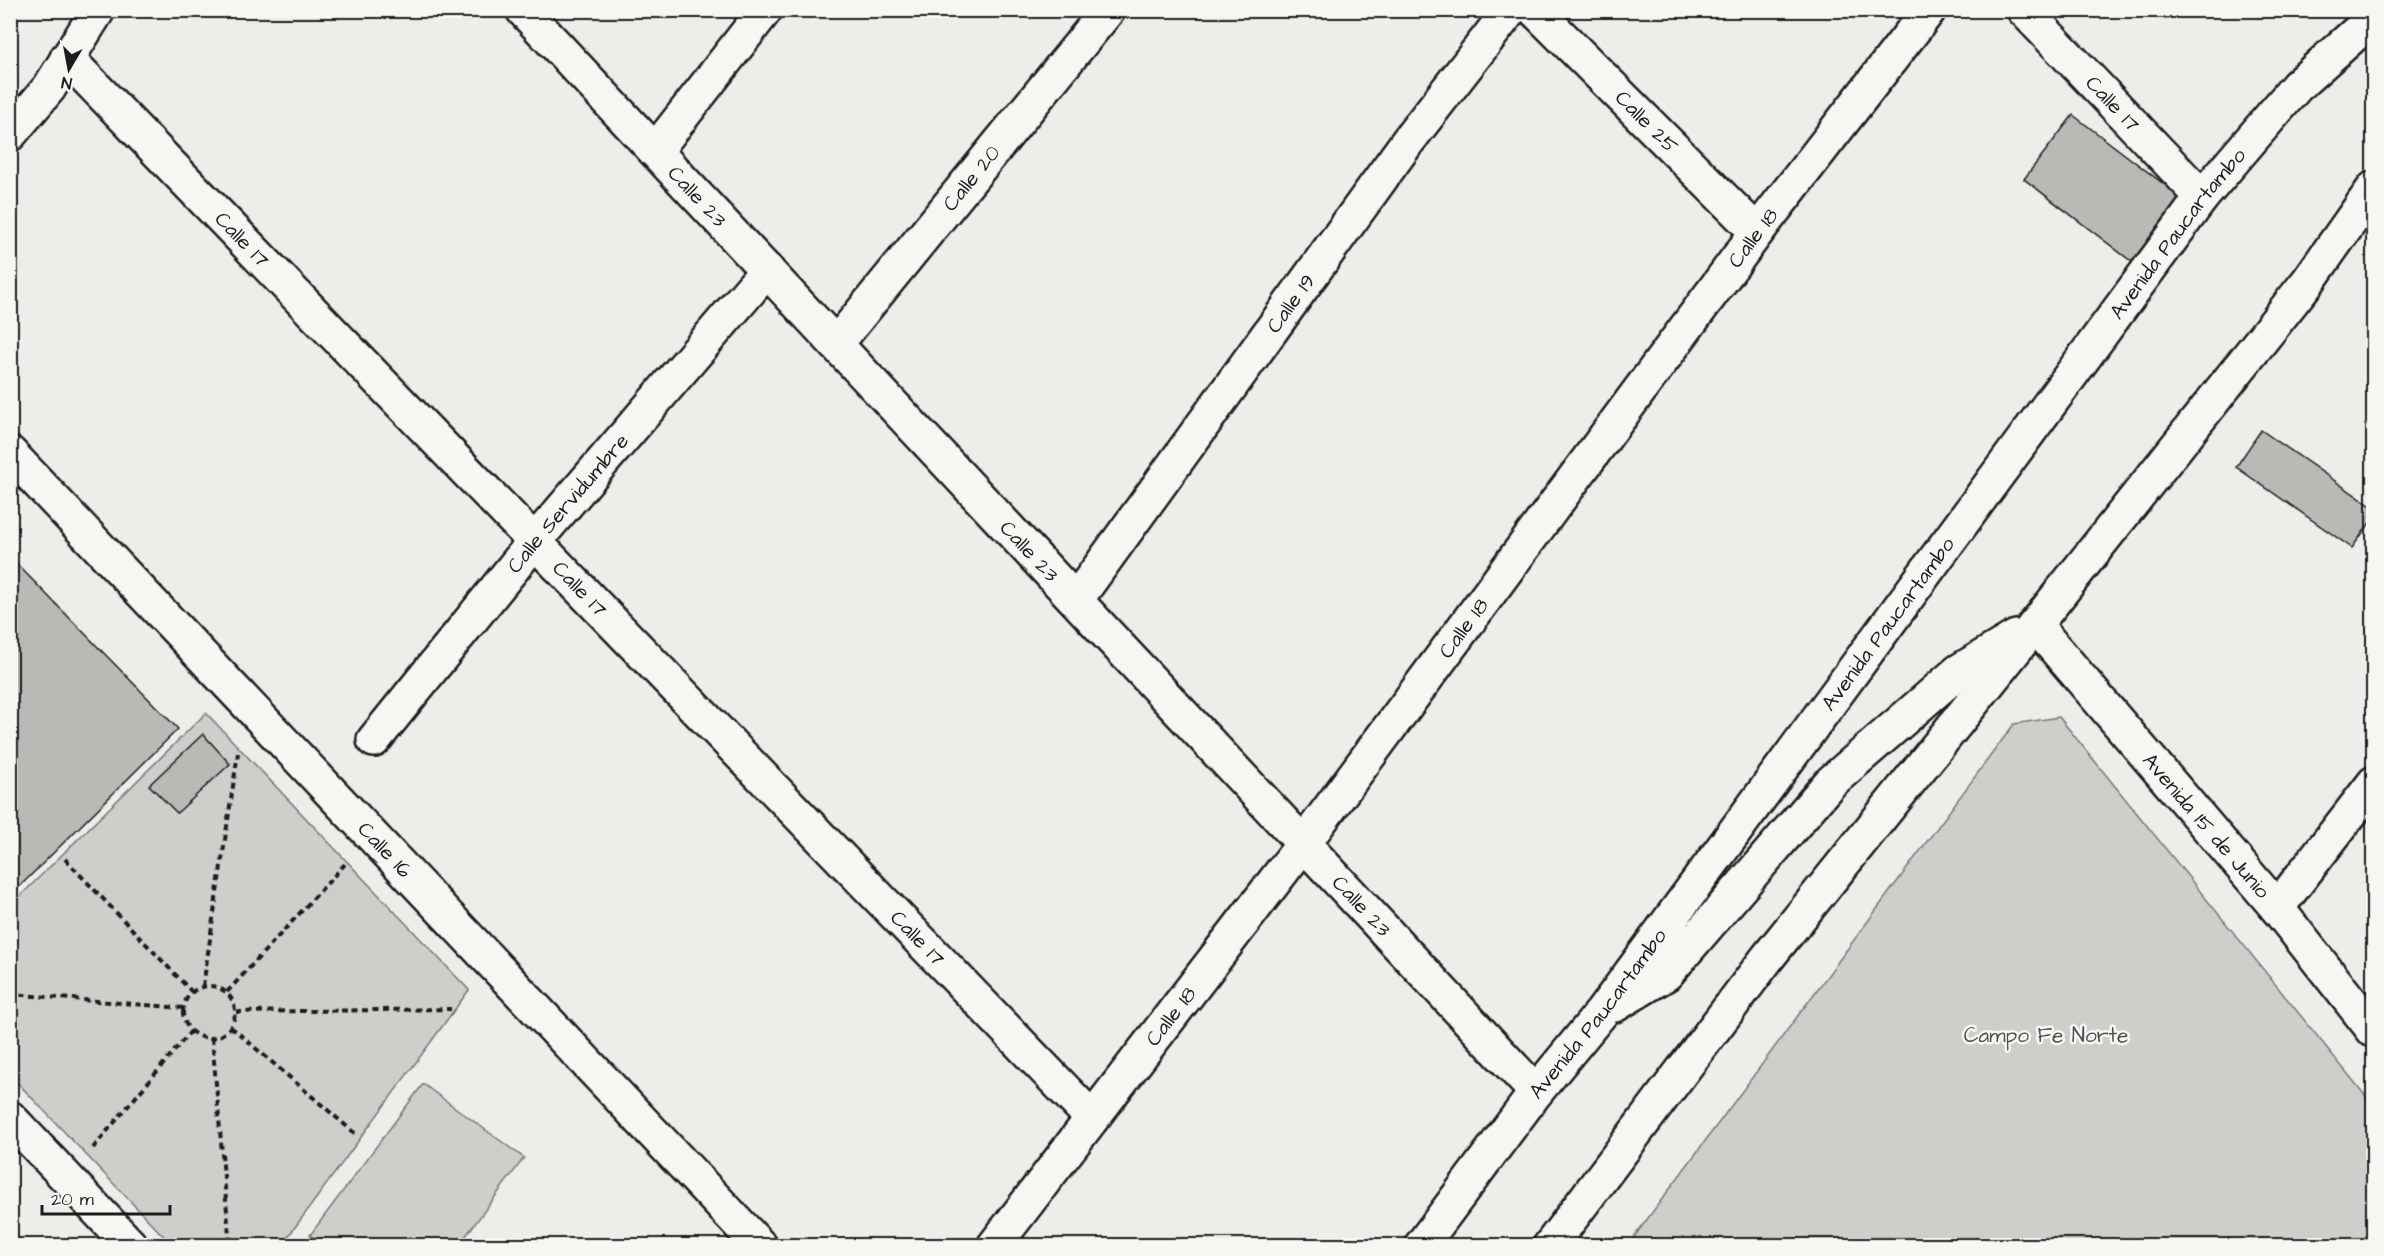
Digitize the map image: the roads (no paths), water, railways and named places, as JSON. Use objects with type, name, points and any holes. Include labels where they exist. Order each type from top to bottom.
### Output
[{"type":"street","points":[[10,134],[49,87],[98,10]]},
{"type":"street","name":"Calle 23","points":[[523,10],[1536,1092]]},
{"type":"street","points":[[655,151],[765,10]]},
{"type":"street","name":"Calle 20","points":[[836,344],[1108,10]]},
{"type":"street","name":"Calle 19","points":[[1076,600],[1408,141],[1510,10]]},
{"type":"street","name":"Calle 25","points":[[1535,10],[1757,232]]},
{"type":"street","name":"Calle 18","points":[[994,1245],[1304,843],[1757,232],[1929,10]]},
{"type":"street","name":"Calle 17","points":[[2024,10],[2202,197]]},
{"type":"street","name":"Avenida Paucartambo","points":[[1421,1245],[1536,1092],[1602,1012],[2202,197],[2297,86],[2373,18]]},
{"type":"street","name":"Calle 17","points":[[67,58],[1092,1118]]},
{"type":"street","points":[[1550,1245],[1768,957],[2309,280],[2373,188]]},
{"type":"street","name":"Calle Servidumbre","points":[[374,740],[534,542],[767,270]]},
{"type":"street","name":"Calle 16","points":[[10,453],[760,1245]]},
{"type":"street","points":[[1602,1012],[1666,974],[1830,783],[1959,671],[2035,625]]},
{"type":"street","name":"Avenida 15 de Junio","points":[[2035,625],[2277,908],[2373,1031]]},
{"type":"street","points":[[2277,908],[2373,783]]},
{"type":"street","points":[[10,1118],[123,1242]]},
{"type":"park label","name":"Campo Fe Norte","points":[[2046,1035]]}]
